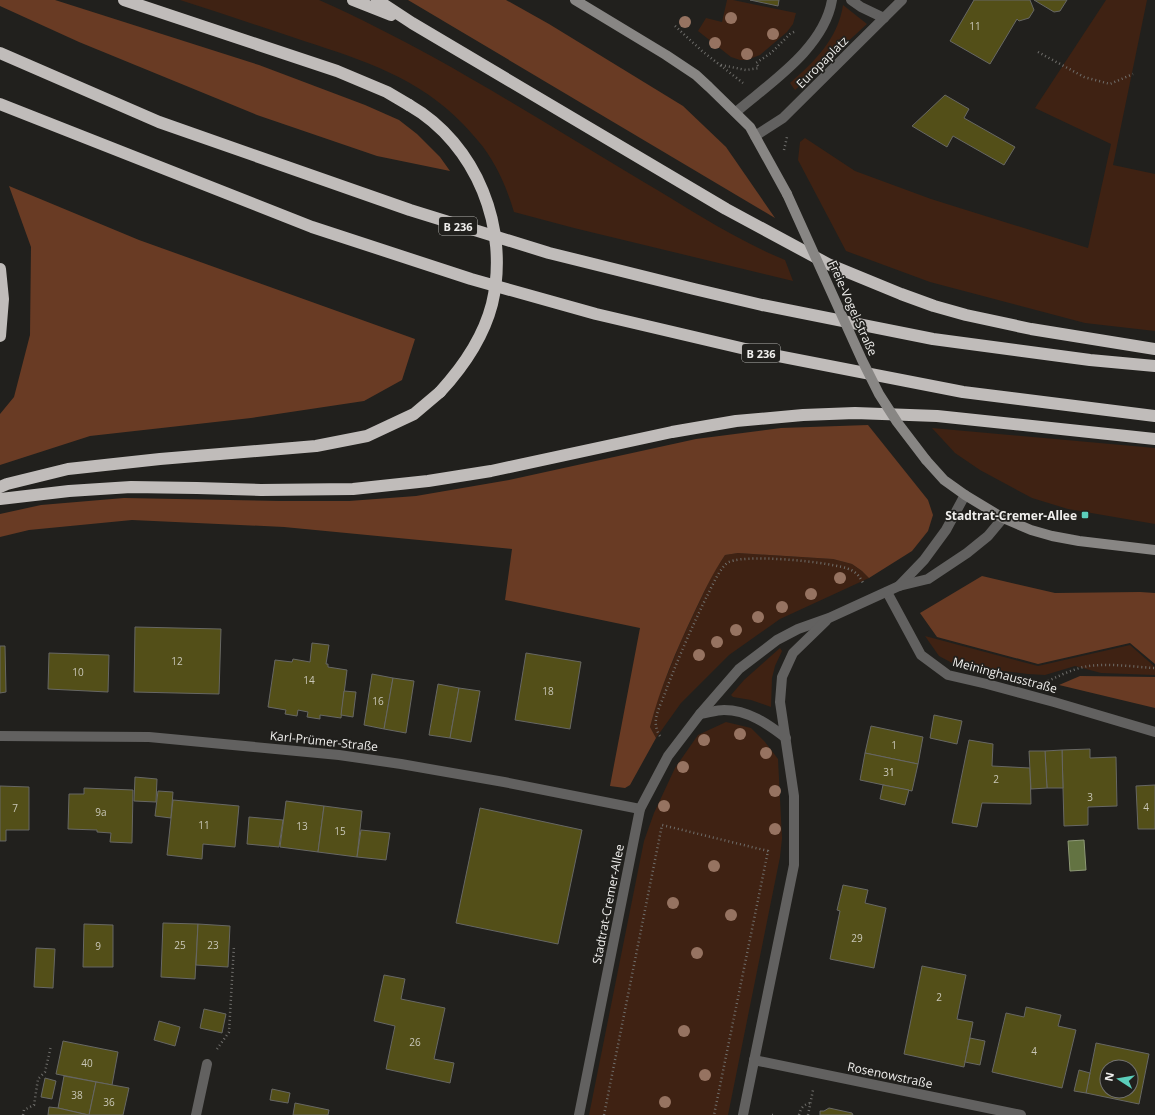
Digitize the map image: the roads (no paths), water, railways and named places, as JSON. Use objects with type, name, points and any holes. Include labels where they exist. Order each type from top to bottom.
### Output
[{"type":"highway","points":[[0,487],[68,469],[160,459],[316,446],[367,436],[414,414],[440,392],[459,371],[472,350],[492,306],[497,260],[493,221],[487,200],[475,174],[462,152],[434,122],[409,104],[387,92],[337,71],[124,0]]},
{"type":"highway","points":[[353,0],[412,23]]},
{"type":"highway","points":[[377,0],[412,23],[731,212],[828,264],[901,294],[934,306],[966,315],[1031,329],[1155,349]]},
{"type":"highway","name":"B 236","points":[[0,53],[158,122],[410,210],[549,253],[762,305],[934,339],[1090,360],[1155,366]]},
{"type":"highway","name":"B 236","points":[[0,104],[312,227],[471,280],[596,314],[758,352],[963,392],[1155,416]]},
{"type":"highway","points":[[0,269],[3,299],[0,336]]},
{"type":"highway","points":[[0,499],[69,491],[131,487],[261,490],[353,489],[428,481],[491,471],[672,432],[736,421],[818,414],[855,413],[937,416],[1155,439]]},
{"type":"street","name":"Freie-Vogel-Straße","points":[[575,0],[646,42],[686,69],[709,87],[750,127],[787,194],[876,388],[897,422],[926,460],[944,480],[1002,518],[1031,530],[1079,541],[1155,550]]},
{"type":"street","name":"Europaplatz","points":[[736,112],[790,66],[814,41],[827,19],[832,0]]},
{"type":"street","points":[[851,0],[861,7],[884,18]]},
{"type":"street","name":"Europaplatz","points":[[755,136],[783,118],[902,0]]},
{"type":"street","name":"Stadtrat-Cremer-Allee","points":[[899,586],[924,560],[946,530],[965,495]]},
{"type":"street","name":"Stadtrat-Cremer-Allee","points":[[579,1115],[640,809],[668,756],[700,714],[739,669],[777,640],[798,628],[829,618],[899,586],[928,579],[967,553],[988,536],[1002,518]]},
{"type":"street","name":"Meininghausstraße","points":[[887,592],[921,655],[948,675],[987,684],[1155,732]]},
{"type":"street","name":"Stadtrat-Cremer-Allee","points":[[743,1115],[794,865],[794,796],[780,702],[782,677],[794,653],[829,618]]},
{"type":"street","points":[[700,714],[723,710],[742,712],[768,724],[786,738]]},
{"type":"street","name":"Karl-Prümer-Straße","points":[[0,736],[148,737],[339,755],[482,778],[640,809]]},
{"type":"street","name":"Rosenowstraße","points":[[754,1060],[816,1074],[1021,1115]]},
{"type":"street","points":[[196,1115],[207,1064]]},
{"type":"place","name":"Stadtrat-Cremer-Allee","points":[[1085,515]]}]
